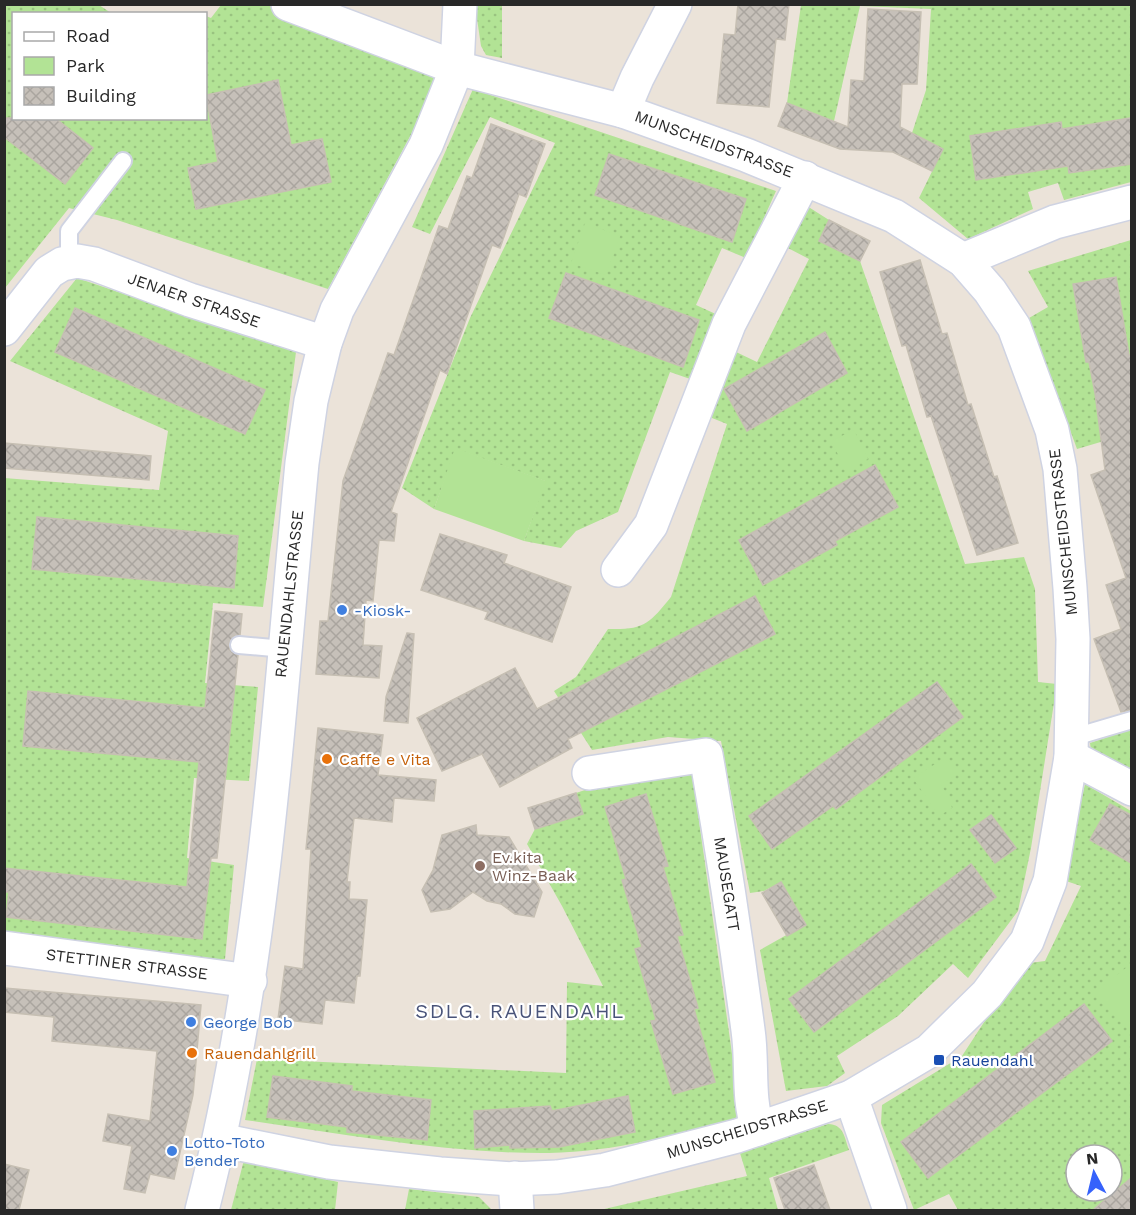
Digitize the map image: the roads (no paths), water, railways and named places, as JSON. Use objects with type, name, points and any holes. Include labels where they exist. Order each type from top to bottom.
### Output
[{"type":"street","name":"MUNSCHEIDSTRASSE","points":[[220,1140],[329,1162],[440,1174],[515,1178],[557,1177],[604,1170],[758,1129],[851,1097],[929,1051],[987,994],[1027,941],[1050,881],[1071,748],[1073,639],[1071,588],[1060,469],[1052,430],[1014,327],[990,291],[963,260],[894,216],[805,178],[623,111],[457,68],[288,4]]},
{"type":"street","name":"RAUENDAHLSTRASSE","points":[[202,1210],[220,1140],[250,981],[304,444],[325,343],[337,310],[426,145],[457,68],[460,4]]},
{"type":"street","name":"MUNSCHEIDSTRASSE","points":[[623,111],[642,67],[675,4]]},
{"type":"street","name":"MUNSCHEIDSTRASSE","points":[[618,570],[651,525],[729,324],[805,178]]},
{"type":"street","points":[[963,260],[1055,222],[1131,202]]},
{"type":"street","name":"JENAER STRASSE","points":[[66,263],[94,264],[132,280],[325,343]]},
{"type":"street","points":[[4,329],[49,272],[66,263]]},
{"type":"street","points":[[1071,748],[1131,789]]},
{"type":"street","name":"MAUSEGATT","points":[[589,772],[706,755],[750,1042],[751,1110],[758,1129]]},
{"type":"street","name":"STETTINER STRASSE","points":[[4,948],[250,981]]},
{"type":"street","points":[[851,1097],[890,1210]]},
{"type":"street","points":[[515,1178],[517,1210]]},
{"type":"lane","points":[[66,263],[69,231],[123,161]]},
{"type":"lane","points":[[239,645],[284,649]]},
{"type":"lane","points":[[1071,748],[1131,720]]},
{"type":"place","name":"-Kiosk-","points":[[342,610]]},
{"type":"place","name":"Caffe e Vita","points":[[327,759]]},
{"type":"place","name":"Ev.kita Winz-Baak","points":[[480,866]]},
{"type":"place","name":"George Bob","points":[[191,1022]]},
{"type":"place","name":"Rauendahlgrill","points":[[192,1053]]},
{"type":"place","name":"Rauendahl","points":[[939,1060]]},
{"type":"place","name":"Lotto-Toto Bender","points":[[172,1151]]},
{"type":"district","name":"SDLG. RAUENDAHL","points":[[520,1011]]}]
